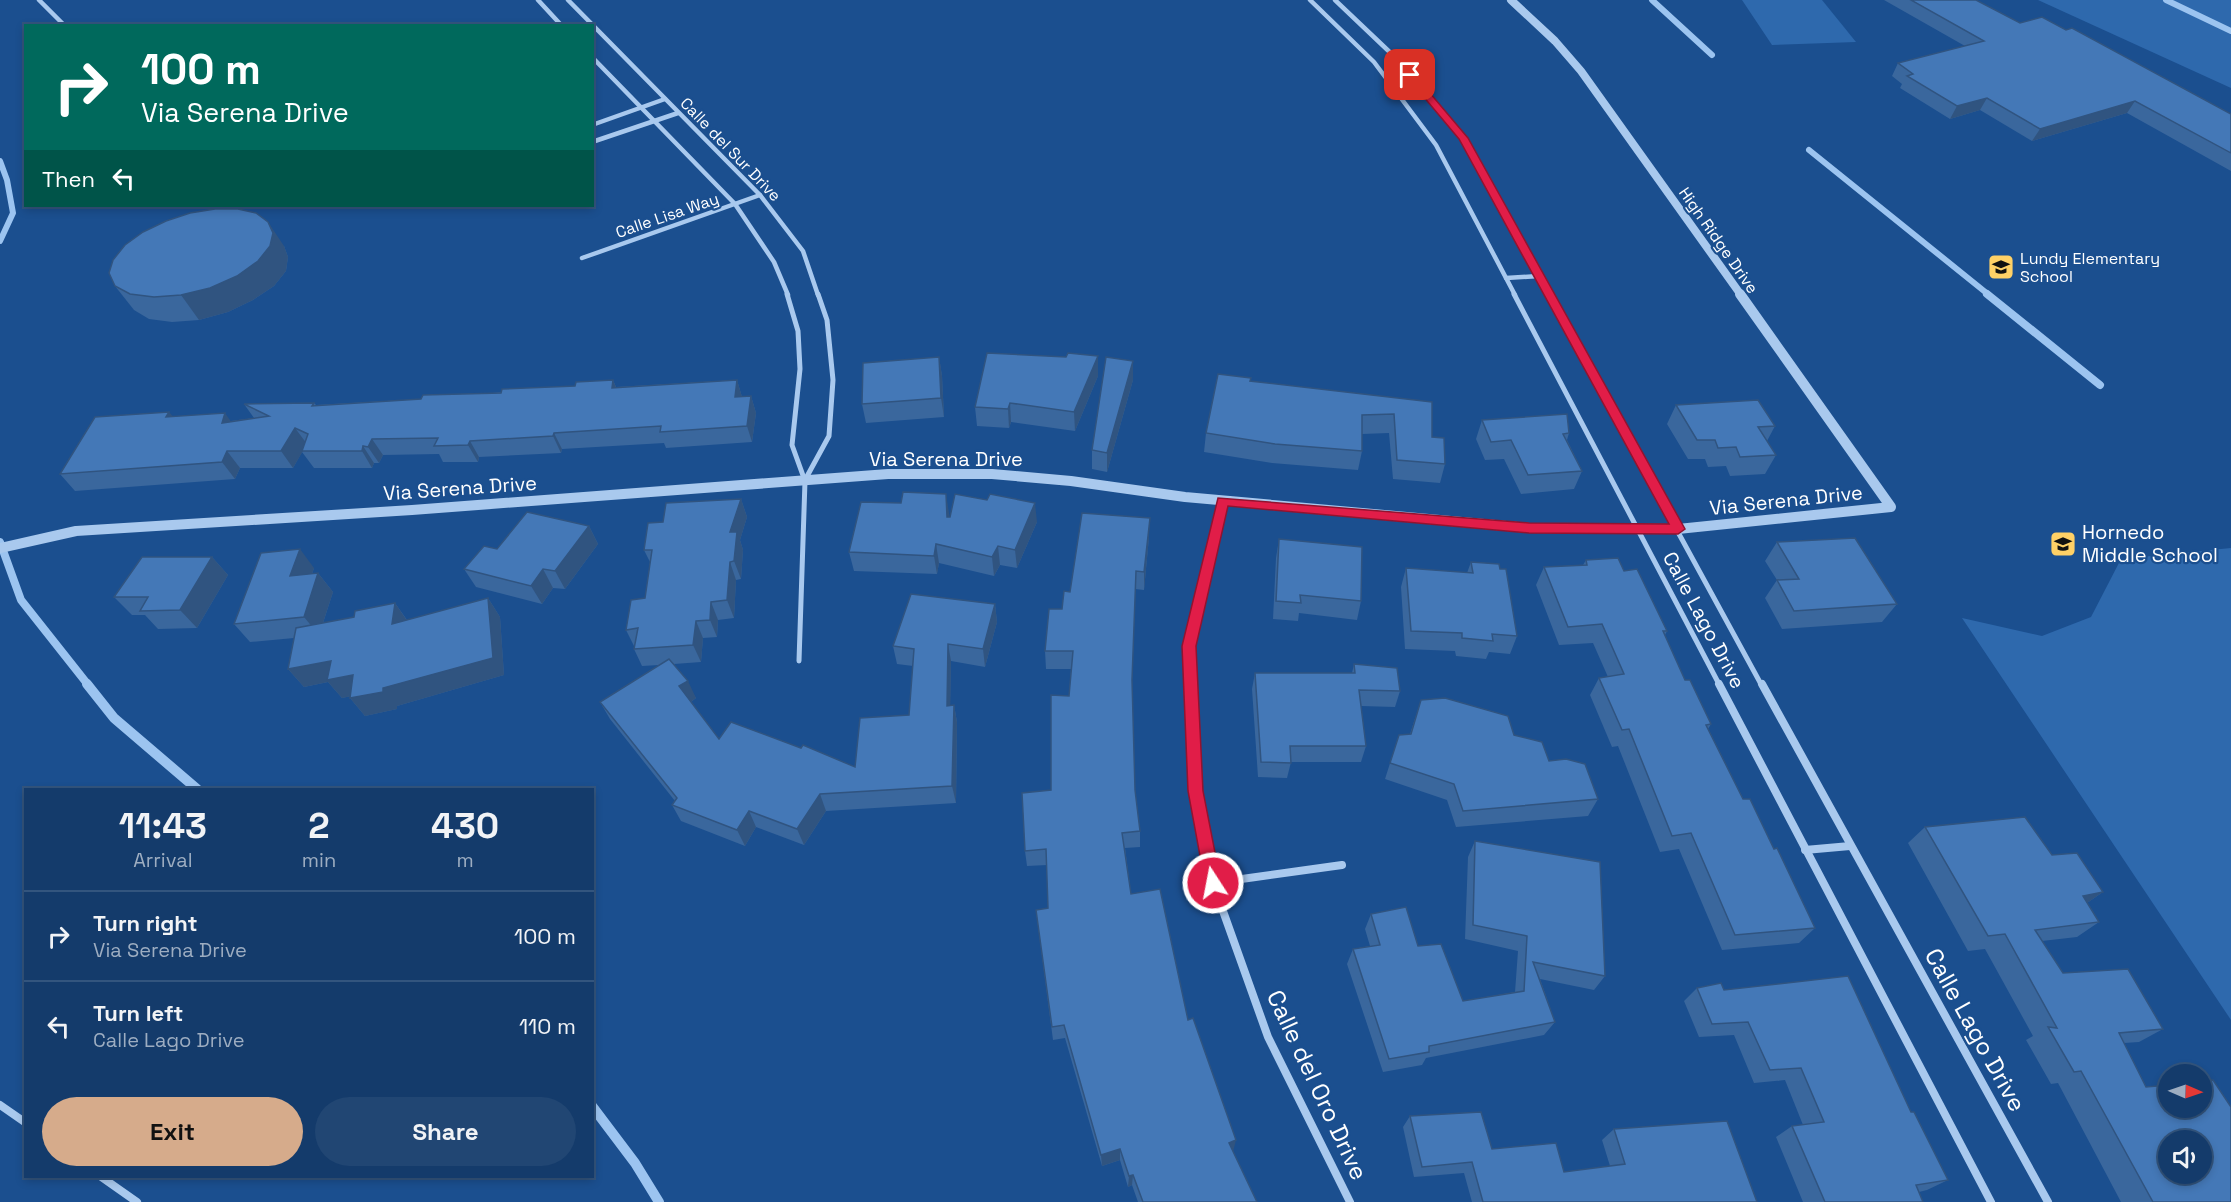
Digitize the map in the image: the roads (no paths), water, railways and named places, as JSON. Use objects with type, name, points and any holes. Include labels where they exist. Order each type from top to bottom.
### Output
[{"type":"street","points":[[39,0],[63,24]]},
{"type":"street","points":[[538,0],[560,24]]},
{"type":"street","name":"Calle del Sur Drive","points":[[568,0],[592,24]]},
{"type":"street","name":"Calle Lago Drive","points":[[1310,0],[1374,62],[1436,145],[1991,1202]]},
{"type":"street","name":"Calle Lago Drive","points":[[1335,0],[1396,59],[1463,138],[1850,846],[2048,1202]]},
{"type":"street","name":"High Ridge Drive","points":[[1511,0],[1555,41],[1581,71],[1891,507]]},
{"type":"street","name":"Calle del Sur Drive","points":[[594,27],[760,195],[803,251],[827,320],[833,380],[829,436],[805,481]]},
{"type":"street","name":"Calle del Sur Drive","points":[[594,59],[735,204],[770,255],[790,300],[798,331],[800,369],[792,445],[805,481],[799,661]]},
{"type":"street","points":[[1398,94],[1424,91]]},
{"type":"street","points":[[594,123],[665,99]]},
{"type":"street","points":[[594,141],[678,113]]},
{"type":"street","name":"Calle Lisa Way","points":[[582,258],[760,195]]},
{"type":"street","points":[[1506,278],[1539,276]]},
{"type":"street","name":"Via Serena Drive","points":[[0,548],[76,531],[412,510],[888,474],[992,474],[1071,481],[1222,501],[1529,528],[1678,529],[1891,507]]},
{"type":"street","name":"Calle del Oro Drive","points":[[1222,501],[1189,646],[1196,791],[1213,883],[1268,1037],[1350,1202]]},
{"type":"street","points":[[1805,850],[1850,846]]},
{"type":"street","points":[[1213,883],[1342,865]]},
{"type":"street","points":[[0,1105],[24,1122]]},
{"type":"street","points":[[103,1178],[137,1202]]},
{"type":"waterway","points":[[1652,0],[1712,55]]},
{"type":"waterway","points":[[2166,0],[2231,31]]},
{"type":"waterway","points":[[1809,150],[1989,295]]},
{"type":"waterway","points":[[0,161],[7,180],[13,213],[0,241]]},
{"type":"waterway","points":[[1987,294],[2100,385]]},
{"type":"waterway","points":[[0,542],[21,600],[89,686]]},
{"type":"waterway","points":[[87,684],[114,718],[196,788]]},
{"type":"waterway","points":[[594,1109],[635,1163],[659,1202]]},
{"type":"place","name":"Lundy Elementary School","points":[[2001,267]]},
{"type":"place","name":"Hornedo Middle School","points":[[2063,544]]}]
